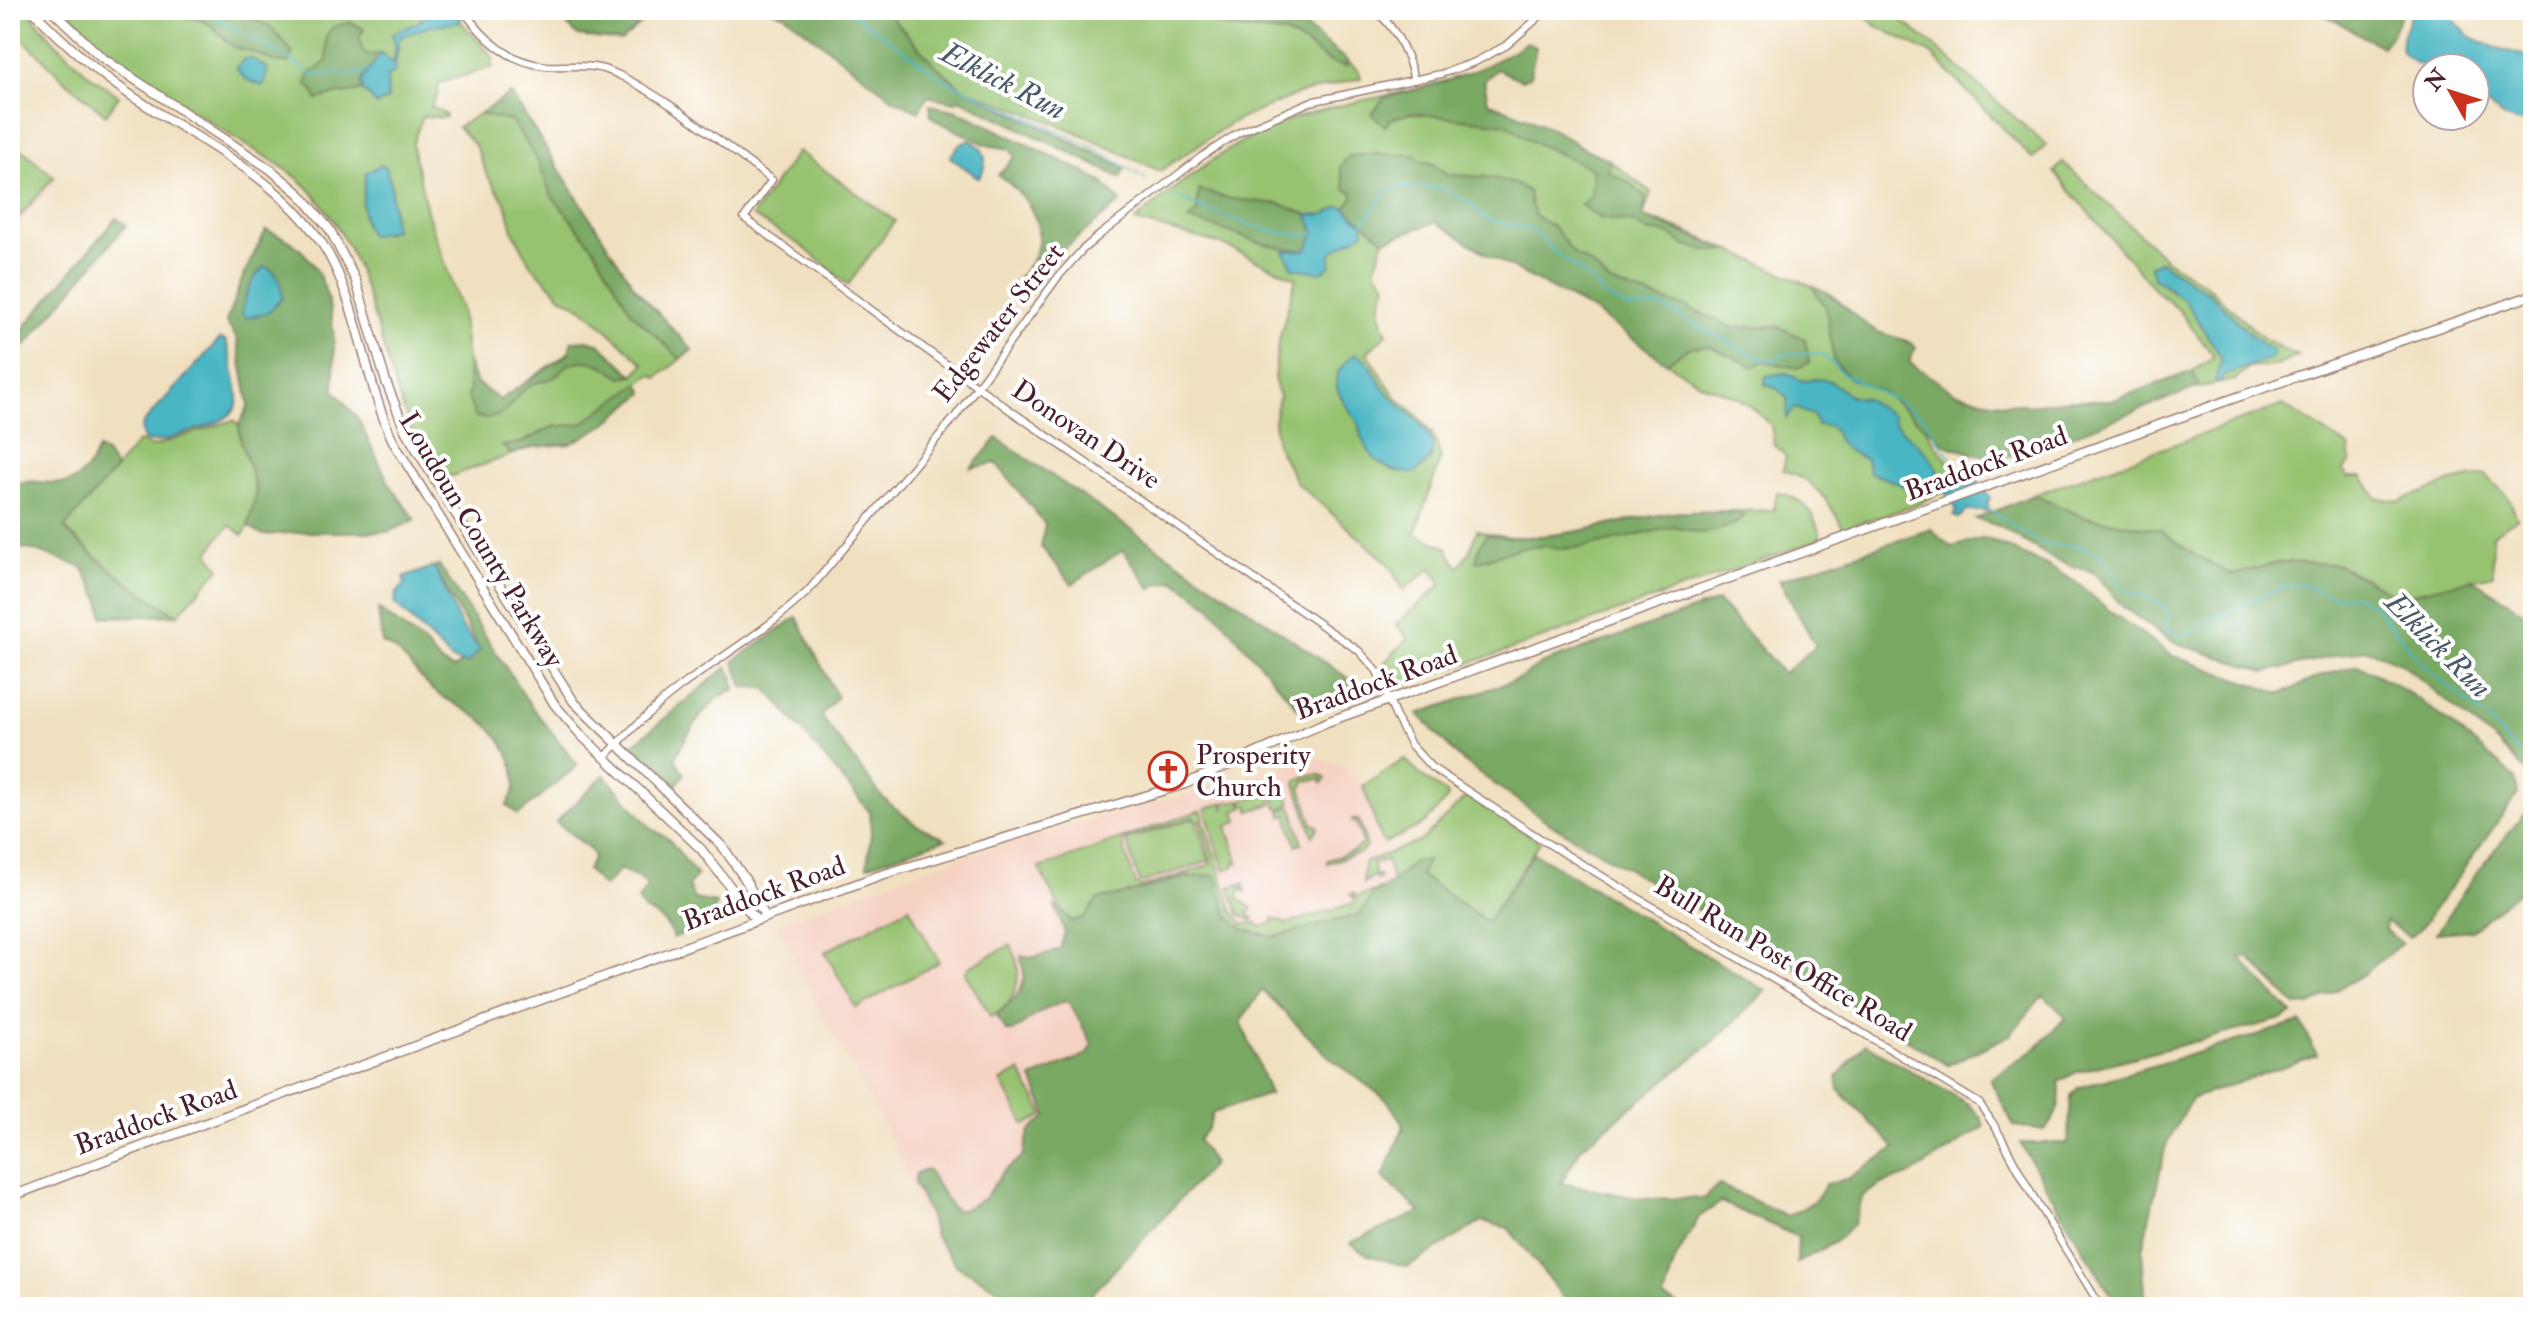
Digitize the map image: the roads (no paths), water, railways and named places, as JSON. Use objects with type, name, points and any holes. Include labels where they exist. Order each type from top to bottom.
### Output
[{"type":"main road","name":"Loudoun County Parkway","points":[[32,10],[89,64],[130,95],[270,186],[291,204],[312,229],[324,246],[340,282],[379,408],[394,443],[541,685],[570,724],[701,849],[761,918]]},
{"type":"main road","name":"Loudoun County Parkway","points":[[52,10],[101,57],[288,183],[330,230],[356,281],[386,382],[406,432],[434,481],[574,702],[723,847],[738,866],[761,918]]},
{"type":"main road","name":"Braddock Road","points":[[10,1197],[761,918],[932,858],[1041,829],[1185,784],[1307,730],[1389,700],[2533,295]]},
{"type":"street","name":"Donovan Drive","points":[[463,10],[499,49],[521,61],[546,66],[595,67],[640,86],[772,180],[744,218],[978,387],[1359,651],[1377,671],[1389,700]]},
{"type":"street","points":[[1375,10],[1402,44],[1414,80]]},
{"type":"street","name":"Edgewater Street","points":[[604,758],[677,690],[785,612],[808,591],[943,431],[1075,257],[1209,151],[1253,125],[1310,102],[1414,80],[1475,62],[1507,45],[1547,10]]},
{"type":"street","name":"Bull Run Post Office Road","points":[[1389,700],[1411,745],[1431,767],[1449,780],[1547,843],[1979,1103],[2101,1307]]},
{"type":"water","points":[[2413,10],[2445,10],[2469,36],[2493,47],[2526,56],[2533,70],[2535,88],[2529,122],[2506,118],[2491,107],[2491,52],[2411,52],[2411,60],[2401,52],[2402,38]]},
{"type":"water","points":[[436,14],[453,15],[461,22],[430,26],[400,37],[394,72],[387,77],[388,99],[377,105],[363,90],[362,81],[381,53],[393,64],[396,46],[392,34]]},
{"type":"water","points":[[251,58],[268,69],[263,86],[245,79],[236,68],[243,60]]},
{"type":"water","points":[[969,140],[983,151],[985,161],[979,178],[950,157],[958,146]]},
{"type":"water","points":[[380,165],[386,167],[391,185],[394,230],[371,236],[364,222],[362,206],[366,173]]},
{"type":"water","points":[[1339,206],[1345,207],[1363,224],[1364,232],[1331,254],[1331,265],[1322,272],[1293,268],[1284,251],[1307,250],[1315,233],[1308,215],[1326,214]]},
{"type":"water","points":[[2161,261],[2209,293],[2256,339],[2274,352],[2271,358],[2224,375],[2220,384],[2215,381],[2222,358],[2183,298],[2153,278],[2150,265]]},
{"type":"water","points":[[264,267],[269,268],[278,279],[282,298],[267,313],[246,318],[242,314],[246,295]]},
{"type":"water","points":[[220,339],[226,341],[238,395],[232,412],[224,419],[173,438],[145,441],[141,432],[143,423]]},
{"type":"water","points":[[1355,354],[1369,364],[1386,391],[1418,422],[1431,440],[1433,450],[1429,460],[1415,473],[1390,469],[1376,460],[1362,438],[1357,421],[1344,403],[1336,379],[1345,363]]},
{"type":"water","points":[[1786,373],[1802,381],[1830,381],[1849,395],[1866,399],[1893,416],[1894,423],[1927,454],[1937,468],[1939,476],[1933,488],[1917,491],[1869,472],[1866,459],[1842,445],[1832,428],[1817,425],[1813,415],[1795,408],[1787,418],[1788,399],[1776,388],[1765,385],[1766,376]]},
{"type":"water","points":[[1989,468],[1977,479],[1990,498],[1987,503],[1989,511],[1967,511],[1958,518],[1954,516],[1957,510],[1945,492],[1958,475],[1969,475]]},
{"type":"water","points":[[432,567],[461,626],[480,650],[467,664],[452,660],[394,603],[397,593],[405,584],[403,578]]},
{"type":"waterway","points":[[202,10],[290,59],[312,75],[349,76],[368,70]]},
{"type":"waterway","points":[[471,16],[489,10]]},
{"type":"waterway","name":"Elklick Run","points":[[848,10],[945,80],[1090,146],[1146,179]]},
{"type":"waterway","name":"Elklick Run","points":[[1363,223],[1386,192],[1404,187],[1443,188],[1468,202],[1486,219],[1531,229],[1591,280],[1605,296],[1629,309],[1660,306],[1763,360],[1773,360],[1784,354],[1822,354],[1844,374],[1924,418],[1962,476]]},
{"type":"waterway","name":"Elklick Run","points":[[1172,196],[1263,228],[1282,233],[1316,235]]},
{"type":"waterway","name":"Elklick Run","points":[[1988,509],[2041,544],[2079,546],[2099,555],[2113,569],[2122,589],[2164,606],[2169,615],[2164,623],[2170,631],[2179,635],[2279,588],[2298,584],[2335,597],[2354,595],[2375,606],[2423,665],[2491,722],[2511,746],[2533,762]]},
{"type":"place","name":"Prosperity Church","points":[[1168,771]]}]
